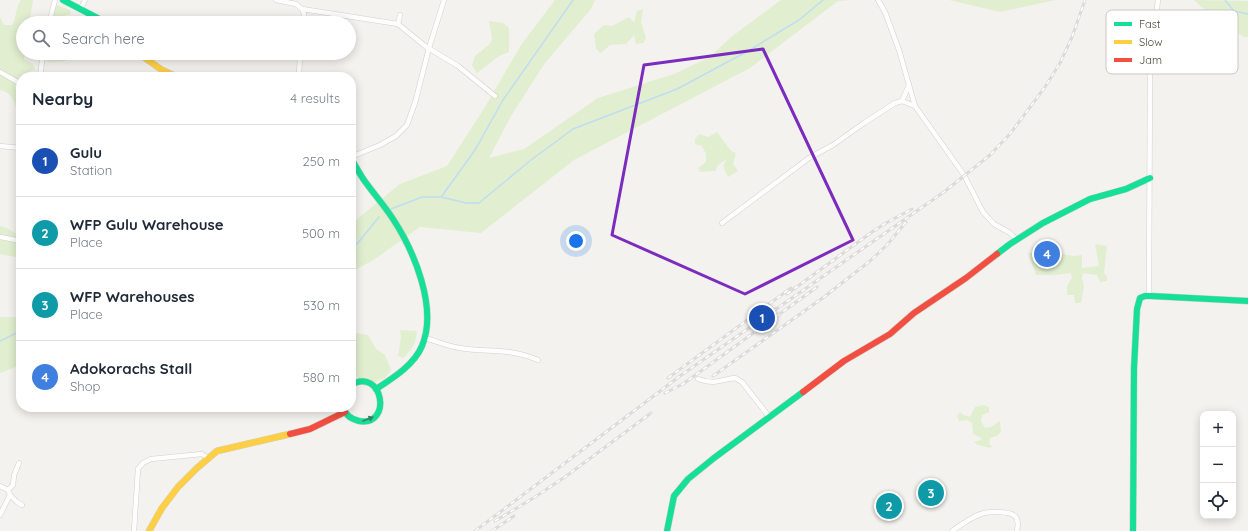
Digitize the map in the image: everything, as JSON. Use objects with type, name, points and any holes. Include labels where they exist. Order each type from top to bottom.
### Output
[{"type":"street","points":[[51,16],[55,0]]},
{"type":"street","points":[[63,0],[95,16]]},
{"type":"street","points":[[81,8],[85,0]]},
{"type":"street","points":[[276,0],[296,4],[302,9],[347,16]]},
{"type":"street","points":[[356,156],[396,136],[407,125],[444,0]]},
{"type":"street","points":[[878,0],[885,12],[899,50],[915,106],[964,175],[983,212],[994,224],[1010,233],[1018,240]]},
{"type":"street","points":[[1157,10],[1158,0]]},
{"type":"street","points":[[302,9],[304,16]]},
{"type":"street","points":[[398,24],[400,15]]},
{"type":"street","points":[[356,17],[398,24],[429,48],[458,66],[495,96]]},
{"type":"street","points":[[40,72],[41,60]]},
{"type":"street","points":[[148,60],[166,72]]},
{"type":"street","points":[[298,72],[299,60]]},
{"type":"street","points":[[0,72],[16,81]]},
{"type":"street","points":[[1149,296],[1150,74]]},
{"type":"street","points":[[902,101],[909,85]]},
{"type":"street","points":[[722,223],[809,158],[833,145],[864,122],[895,103],[902,101],[915,106]]},
{"type":"street","points":[[0,146],[16,148]]},
{"type":"street","points":[[356,167],[392,219],[411,251],[427,305],[428,325],[422,346],[413,360],[402,371],[376,389]]},
{"type":"street","points":[[667,531],[674,496],[685,482],[714,458],[770,418],[844,361],[890,334],[914,313],[1043,223],[1090,199],[1126,189],[1150,178]]},
{"type":"street","points":[[0,237],[16,240]]},
{"type":"street","points":[[1133,531],[1134,367],[1136,312],[1139,299],[1149,296],[1248,301]]},
{"type":"street","points":[[425,338],[454,348],[507,352],[538,360]]},
{"type":"street","points":[[698,379],[716,383],[735,378],[742,382],[770,418]]},
{"type":"street","points":[[346,412],[350,418],[360,422],[370,420],[378,414],[382,404],[380,393],[374,385],[364,382],[356,383]]},
{"type":"street","points":[[149,531],[158,513],[173,492],[217,451],[310,429],[340,412]]},
{"type":"street","points":[[134,531],[138,469],[143,464],[151,459],[202,454],[208,458]]},
{"type":"street","points":[[0,515],[13,486],[14,476],[19,463]]},
{"type":"street","points":[[0,486],[9,492],[17,502],[22,504]]},
{"type":"street","points":[[952,531],[976,516],[989,512],[1013,514],[1017,521],[1017,531]]},
{"type":"highlighted area","points":[[763,49],[853,240],[745,294],[612,235],[644,65]]},
{"type":"green space","points":[[21,0],[33,1],[30,16],[16,16],[16,60],[26,60],[33,64],[35,70],[28,72],[16,72],[16,107],[12,97],[0,90],[0,17],[4,25],[12,25]]},
{"type":"green space","points":[[555,0],[595,0],[591,9],[545,63],[511,116],[489,158],[524,149],[598,98],[674,74],[710,57],[731,37],[781,0],[853,0],[838,1],[750,68],[574,160],[481,233],[420,227],[372,261],[356,269],[356,220],[400,184],[447,166],[485,107],[521,45]]},
{"type":"green space","points":[[949,0],[1056,0],[1000,12]]},
{"type":"green space","points":[[1194,0],[1248,1],[1248,37],[1244,37],[1238,33],[1238,10],[1205,10]]},
{"type":"green space","points":[[57,5],[70,10],[71,14],[63,16],[48,16]]},
{"type":"green space","points":[[643,9],[641,22],[646,38],[643,43],[636,44],[634,35],[626,44],[610,45],[601,53],[596,49],[594,34],[604,25],[612,26],[629,17],[634,22],[637,11]]},
{"type":"green space","points":[[489,21],[503,23],[509,28],[509,52],[499,56],[477,73],[472,65],[475,56],[490,44],[492,38]]},
{"type":"green space","points":[[46,60],[67,60],[66,61],[50,62]]},
{"type":"green space","points":[[717,132],[731,151],[736,153],[733,164],[738,171],[728,177],[723,166],[727,159],[718,165],[715,171],[700,172],[698,168],[706,162],[706,154],[702,146],[695,144],[695,139],[699,134],[708,137]]},
{"type":"green space","points":[[0,226],[7,228],[16,234],[16,257],[0,254]]},
{"type":"green space","points":[[1095,244],[1107,246],[1104,273],[1107,277],[1107,281],[1100,282],[1097,275],[1083,273],[1082,278],[1084,286],[1081,303],[1075,303],[1074,295],[1067,295],[1067,286],[1072,278],[1071,273],[1036,275],[1028,253],[1057,253],[1074,256],[1082,255],[1082,268],[1099,266]]},
{"type":"green space","points":[[0,317],[16,317],[16,367],[0,373]]},
{"type":"green space","points":[[400,330],[417,331],[413,346],[403,358],[398,356],[401,337]]},
{"type":"green space","points":[[356,333],[368,335],[376,349],[385,355],[391,370],[385,378],[364,387],[356,376]]},
{"type":"green space","points":[[983,405],[989,407],[989,412],[982,415],[981,421],[985,428],[991,427],[1000,421],[1001,432],[997,436],[990,438],[989,444],[993,446],[989,448],[978,445],[974,442],[981,440],[981,438],[973,434],[972,423],[967,420],[959,421],[957,416],[960,412],[963,415],[970,417],[975,407]]},
{"type":"waterway","points":[[442,196],[475,150],[503,100],[573,0]]},
{"type":"waterway","points":[[391,209],[422,197],[441,197],[466,203],[479,203],[531,160],[573,129],[677,89],[748,51],[799,20],[823,0]]},
{"type":"waterway","points":[[1225,0],[1233,10]]},
{"type":"waterway","points":[[1238,12],[1248,14]]},
{"type":"waterway","points":[[356,244],[379,217]]},
{"type":"waterway","points":[[0,341],[16,333]]},
{"type":"railway","points":[[475,531],[680,376],[944,192],[990,155],[1010,134],[1045,87],[1060,63],[1072,37],[1085,0]]},
{"type":"railway","points":[[787,294],[872,232],[912,209]]},
{"type":"railway","points":[[713,376],[824,297],[870,261],[887,245],[906,222]]},
{"type":"railway","points":[[665,393],[683,384],[817,287]]},
{"type":"railway","points":[[668,378],[791,288]]},
{"type":"railway","points":[[495,521],[565,477],[651,413]]},
{"type":"railway","points":[[492,531],[514,516]]},
{"type":"traffic: fast","points":[[63,0],[94,16]]},
{"type":"traffic: fast","points":[[356,167],[390,214],[409,247],[421,280],[427,315],[426,331],[422,346],[414,359],[376,389]]},
{"type":"traffic: fast","points":[[997,254],[1043,223],[1090,199],[1126,189],[1150,178]]},
{"type":"traffic: fast","points":[[1133,531],[1134,368],[1137,309],[1140,298],[1151,296],[1248,301]]},
{"type":"traffic: fast","points":[[345,412],[353,419],[359,421],[370,420],[377,415],[380,407],[380,398],[377,390],[371,383],[362,381],[356,383]]},
{"type":"traffic: fast","points":[[667,531],[674,496],[688,479],[803,392]]},
{"type":"traffic: slow","points":[[148,60],[166,72]]},
{"type":"traffic: slow","points":[[149,531],[162,508],[178,487],[217,451],[290,434]]},
{"type":"traffic: jam","points":[[803,392],[844,361],[890,334],[914,313],[966,278],[997,254]]},
{"type":"traffic: jam","points":[[290,434],[310,429],[345,412]]},
{"type":"place","name":"Adokorachs Stall","points":[[1047,254]]},
{"type":"place","name":"Gulu","points":[[762,318]]},
{"type":"place","name":"WFP Warehouses","points":[[931,493]]},
{"type":"place","name":"WFP Gulu Warehouse","points":[[889,506]]}]
